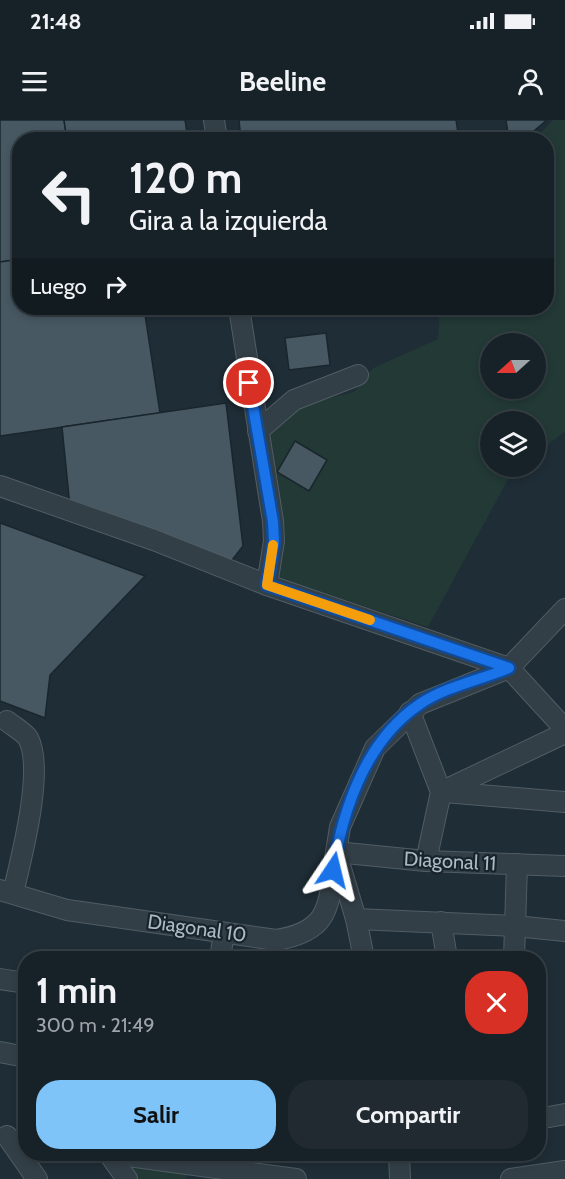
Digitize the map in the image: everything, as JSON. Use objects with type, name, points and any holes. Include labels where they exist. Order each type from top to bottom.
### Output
[{"type":"street","points":[[240,315],[273,531],[267,585]]},
{"type":"street","points":[[258,431],[294,400],[358,375]]},
{"type":"street","points":[[0,486],[154,540],[267,585],[509,668],[565,731],[441,792]]},
{"type":"street","points":[[509,668],[564,613]]},
{"type":"street","name":"Diagonal 10","points":[[7,891],[67,910],[276,940],[295,937],[315,926],[325,915],[340,828],[375,748],[410,712],[436,696],[509,668]]},
{"type":"street","points":[[410,712],[441,792],[426,861]]},
{"type":"street","points":[[7,720],[27,737],[33,758],[29,824],[7,891]]},
{"type":"street","points":[[441,792],[565,801]]},
{"type":"street","points":[[336,852],[356,919],[363,951]]},
{"type":"street","name":"Diagonal 11","points":[[336,852],[426,861],[565,866]]},
{"type":"street","points":[[513,951],[517,864]]},
{"type":"street","points":[[356,919],[515,926],[565,931]]},
{"type":"street","points":[[441,922],[446,951]]},
{"type":"street","points":[[221,951],[224,933]]},
{"type":"street","points":[[0,979],[18,982]]},
{"type":"street","points":[[0,1052],[18,1055]]},
{"type":"street","points":[[546,1118],[565,1114]]},
{"type":"street","points":[[26,1161],[37,1179]]},
{"type":"street","points":[[114,1161],[127,1179]]},
{"type":"street","points":[[162,1161],[296,1179]]},
{"type":"street","points":[[399,1161],[400,1179]]},
{"type":"street","points":[[511,1179],[565,1171]]},
{"type":"green space","points":[[553,120],[565,120],[565,431],[546,446],[546,411],[480,411],[480,477],[509,477],[428,627],[275,577],[284,534],[264,435],[299,405],[354,392],[373,368],[438,339],[440,315],[554,315],[554,132],[542,132]]},
{"type":"green space","points":[[118,1161],[190,1163],[186,1179],[127,1179]]},
{"type":"building","points":[[0,120],[64,120],[66,132],[12,132],[12,260],[0,262]]},
{"type":"building","points":[[64,120],[185,120],[187,132],[66,132]]},
{"type":"building","points":[[239,120],[456,120],[458,132],[240,132]]},
{"type":"building","points":[[506,120],[547,120],[533,132],[508,132]]},
{"type":"building","points":[[12,260],[12,315],[145,315],[160,413],[0,436],[0,262]]},
{"type":"building","points":[[326,333],[330,365],[289,370],[285,338]]},
{"type":"building","points":[[226,403],[243,546],[229,564],[70,507],[62,427]]},
{"type":"building","points":[[295,441],[327,460],[309,491],[277,472]]},
{"type":"building","points":[[0,523],[145,576],[50,675],[45,718],[0,701]]},
{"type":"slow traffic","points":[[273,545],[267,585],[370,620]]},
{"type":"route","points":[[249,383],[273,522],[274,542],[267,585],[509,668],[420,704],[375,748],[351,798],[340,828],[333,870]]}]
